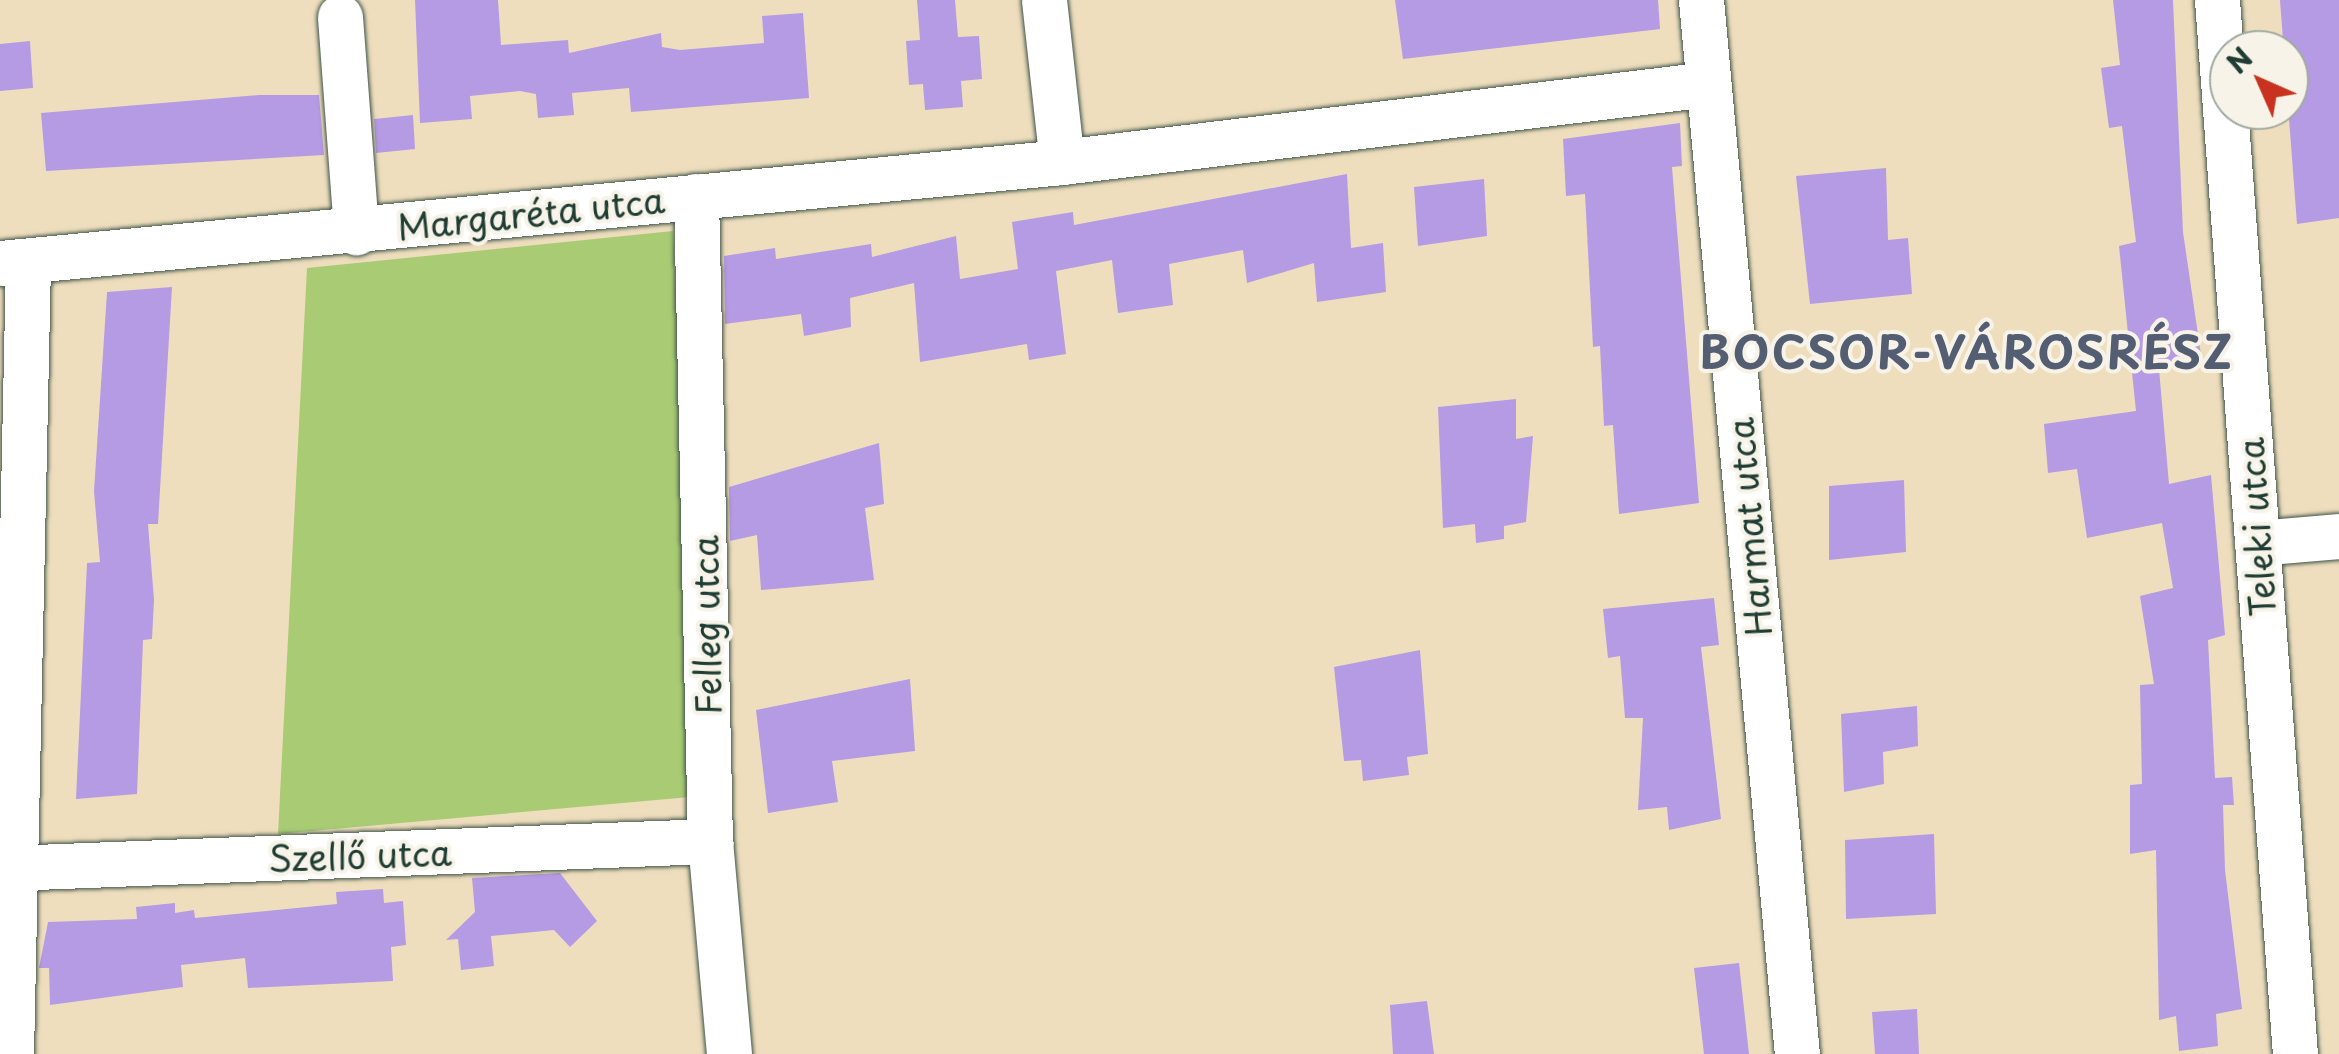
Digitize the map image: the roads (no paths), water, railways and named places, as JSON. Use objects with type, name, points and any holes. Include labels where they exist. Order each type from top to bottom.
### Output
[{"type":"street","points":[[1044,0],[1062,162]]},
{"type":"street","name":"Harmat utca","points":[[1701,0],[1797,1054]]},
{"type":"street","name":"Teleki utca","points":[[2217,0],[2295,1054]]},
{"type":"street","points":[[340,18],[356,232]]},
{"type":"street","name":"Margaréta utca","points":[[14,262],[1062,162],[1708,84]]},
{"type":"street","name":"Felleg utca","points":[[696,196],[710,841],[729,1054]]},
{"type":"street","points":[[11,1054],[3,981],[9,868],[14,262]]},
{"type":"street","points":[[2258,543],[2339,536]]},
{"type":"street","name":"Szellő utca","points":[[9,868],[710,841]]},
{"type":"district","name":"BOCSOR-VÁROSRÉSZ","points":[[1967,351]]}]
